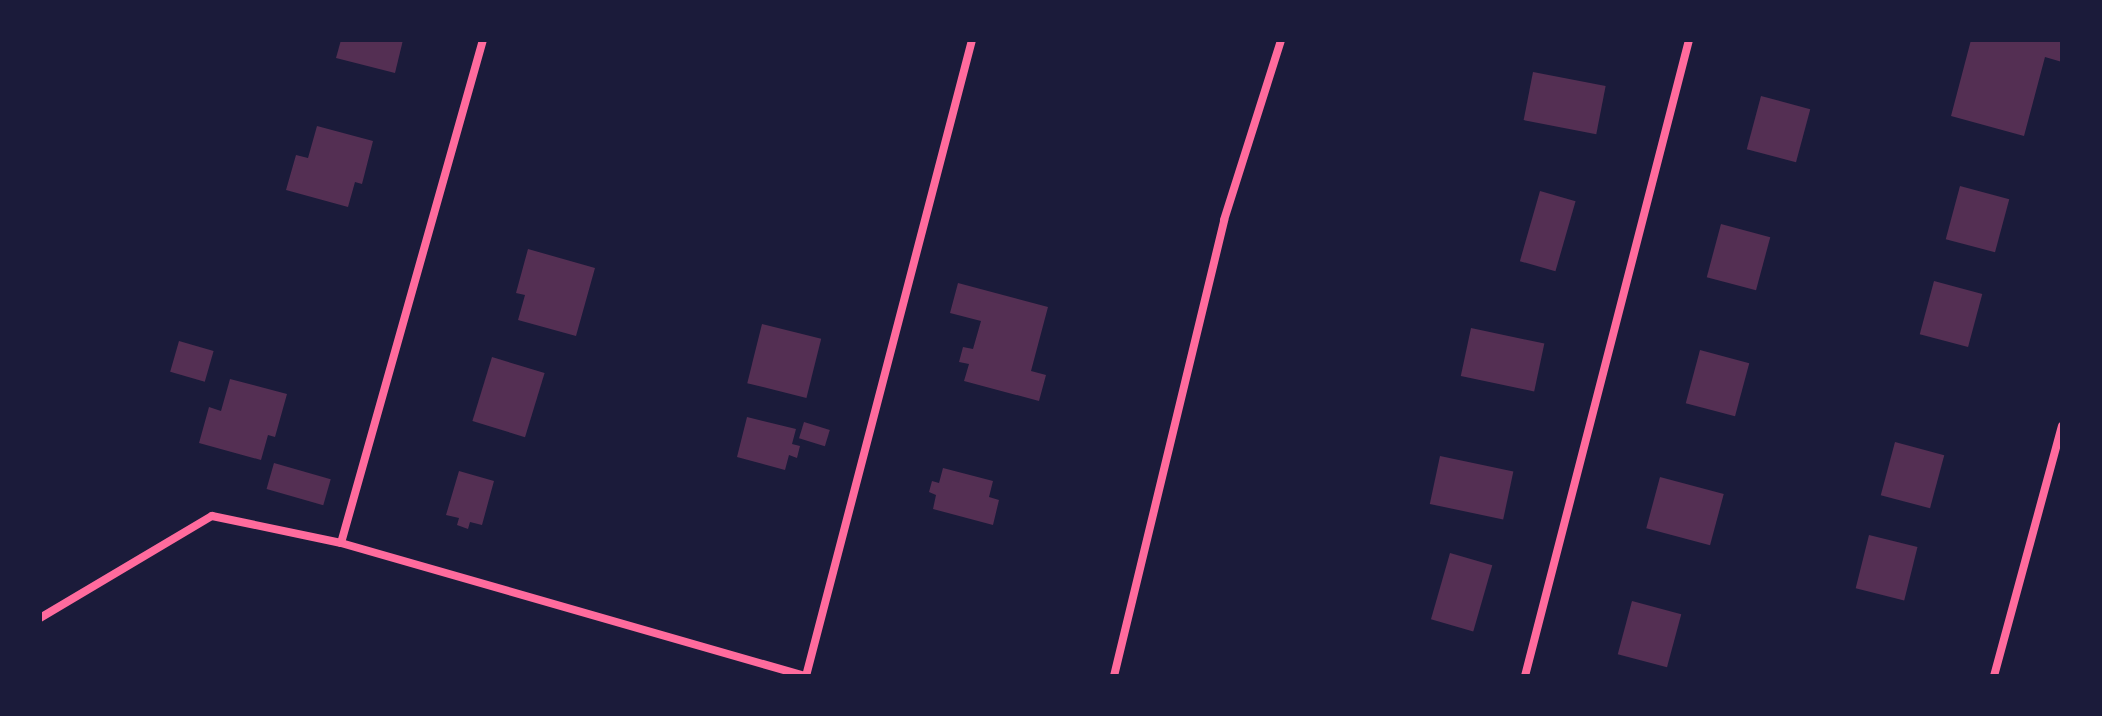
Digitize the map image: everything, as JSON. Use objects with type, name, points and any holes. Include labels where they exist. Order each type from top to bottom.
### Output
[{"type":"street","points":[[341,543],[483,40]]},
{"type":"street","points":[[40,618],[212,516],[341,543],[806,676],[972,40]]},
{"type":"street","points":[[1114,676],[1224,220],[1281,40]]},
{"type":"street","points":[[1525,676],[1689,40]]},
{"type":"street","points":[[1994,676],[2062,426]]},
{"type":"building","points":[[341,40],[403,40],[395,73],[336,58]]},
{"type":"building","points":[[1971,40],[2062,40],[2062,62],[2045,57],[2024,136],[1951,116]]},
{"type":"building","points":[[1533,72],[1606,86],[1596,134],[1524,120]]},
{"type":"building","points":[[1761,96],[1810,109],[1796,162],[1747,149]]},
{"type":"building","points":[[317,126],[373,141],[362,184],[355,182],[348,207],[286,190],[296,155],[308,158]]},
{"type":"building","points":[[1960,186],[2009,199],[1995,252],[1946,239]]},
{"type":"building","points":[[1540,191],[1576,201],[1555,271],[1520,261]]},
{"type":"building","points":[[1721,224],[1770,237],[1756,290],[1707,277]]},
{"type":"building","points":[[528,249],[595,268],[576,336],[518,320],[525,295],[516,293]]},
{"type":"building","points":[[1934,281],[1982,294],[1968,347],[1920,334]]},
{"type":"building","points":[[958,283],[1048,307],[1031,371],[1046,375],[1039,401],[964,381],[969,364],[959,362],[963,347],[973,349],[981,321],[950,313]]},
{"type":"building","points":[[762,324],[821,339],[806,398],[747,383]]},
{"type":"building","points":[[1471,328],[1544,344],[1534,392],[1461,376]]},
{"type":"building","points":[[179,341],[214,351],[205,382],[170,372]]},
{"type":"building","points":[[1700,350],[1749,363],[1735,416],[1686,403]]},
{"type":"building","points":[[492,357],[545,373],[525,437],[472,421]]},
{"type":"building","points":[[230,379],[287,394],[275,437],[268,435],[261,460],[199,443],[209,407],[221,411]]},
{"type":"building","points":[[747,417],[796,429],[792,444],[800,446],[797,458],[789,455],[785,470],[737,457]]},
{"type":"building","points":[[804,422],[830,430],[825,446],[799,438]]},
{"type":"building","points":[[1895,442],[1944,455],[1930,508],[1881,495]]},
{"type":"building","points":[[1440,456],[1513,472],[1503,520],[1430,504]]},
{"type":"building","points":[[274,463],[331,479],[323,505],[267,489]]},
{"type":"building","points":[[943,468],[993,481],[989,497],[999,500],[993,525],[933,509],[936,495],[929,492],[932,481],[939,483]]},
{"type":"building","points":[[459,471],[494,481],[482,525],[470,522],[468,529],[457,525],[459,518],[446,515]]},
{"type":"building","points":[[1660,477],[1724,494],[1710,545],[1646,528]]},
{"type":"building","points":[[1869,535],[1918,547],[1904,600],[1856,588]]},
{"type":"building","points":[[1450,553],[1492,565],[1473,631],[1431,619]]},
{"type":"building","points":[[1632,601],[1681,614],[1667,667],[1618,654]]}]
